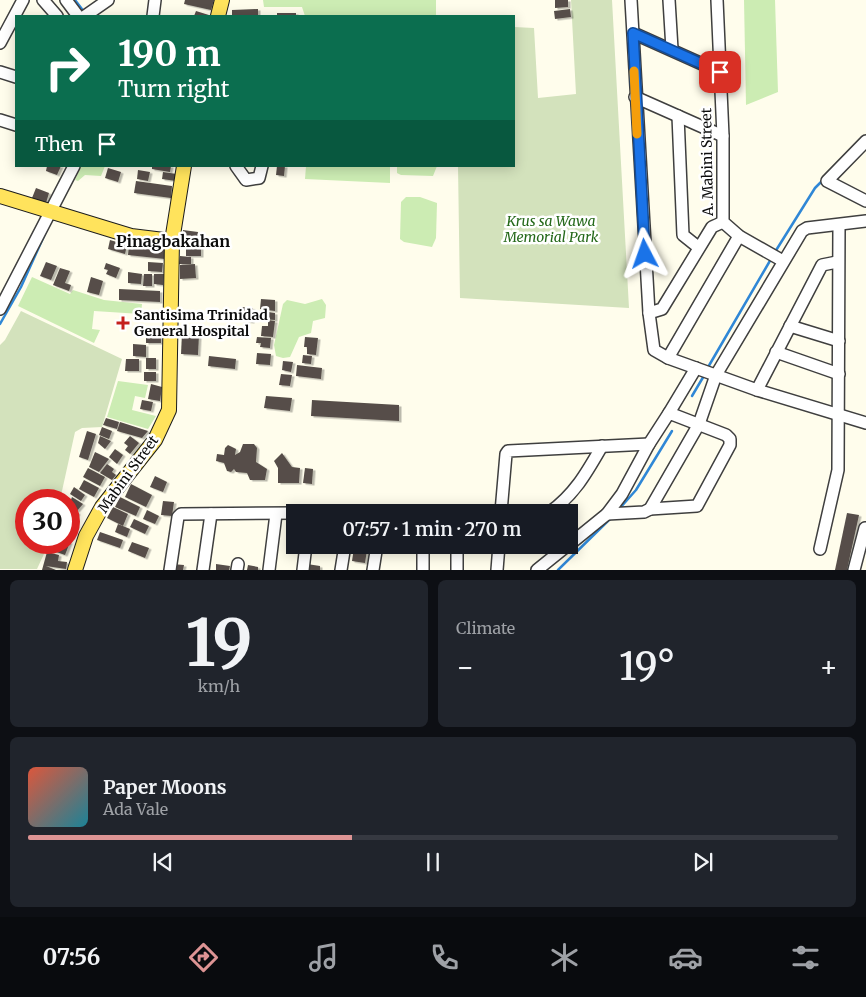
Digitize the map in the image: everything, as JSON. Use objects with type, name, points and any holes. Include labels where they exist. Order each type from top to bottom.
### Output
[{"type":"main road","points":[[218,15],[222,0]]},
{"type":"main road","name":"Mabini Street","points":[[76,570],[86,536],[102,507],[155,440],[169,410],[172,241],[184,167]]},
{"type":"main road","points":[[0,196],[131,236],[172,241]]},
{"type":"street","points":[[0,43],[23,0]]},
{"type":"street","points":[[66,0],[82,15]]},
{"type":"street","points":[[151,15],[154,0]]},
{"type":"street","points":[[631,0],[635,97],[649,313],[654,350],[668,358],[757,390],[866,423]]},
{"type":"street","points":[[669,0],[672,49]]},
{"type":"street","name":"A. Mabini Street","points":[[717,0],[723,222],[739,236],[777,256]]},
{"type":"street","points":[[84,15],[101,2],[107,15]]},
{"type":"street","points":[[633,33],[720,72]]},
{"type":"street","points":[[0,72],[15,76]]},
{"type":"street","points":[[635,97],[722,136]]},
{"type":"street","points":[[678,116],[683,235],[698,247]]},
{"type":"street","points":[[0,120],[15,124]]},
{"type":"street","points":[[866,141],[827,180],[866,201]]},
{"type":"street","points":[[0,309],[73,167]]},
{"type":"street","points":[[237,167],[246,180],[259,178],[262,167]]},
{"type":"street","points":[[578,537],[609,513],[622,494],[649,444],[669,414],[706,371],[777,256],[806,228],[866,221]]},
{"type":"street","points":[[649,313],[662,309],[698,247],[712,228],[723,222]]},
{"type":"street","points":[[820,550],[838,470],[840,341],[837,262],[839,224]]},
{"type":"street","points":[[668,358],[739,236]]},
{"type":"street","points":[[757,390],[822,265],[837,262]]},
{"type":"street","points":[[790,326],[840,341]]},
{"type":"street","points":[[776,352],[839,374]]},
{"type":"street","points":[[650,509],[700,424],[706,371]]},
{"type":"street","points":[[609,513],[644,512],[650,509],[697,506],[730,444],[730,439],[726,435],[700,424],[669,414]]},
{"type":"street","points":[[503,504],[506,452],[649,444]]},
{"type":"street","points":[[562,504],[579,486],[602,446]]},
{"type":"street","points":[[203,570],[211,514]]},
{"type":"street","points":[[269,570],[276,514]]},
{"type":"street","points":[[170,570],[179,515],[286,514]]},
{"type":"street","points":[[854,570],[865,528]]},
{"type":"street","points":[[303,570],[305,554]]},
{"type":"street","points":[[341,570],[344,554]]},
{"type":"street","points":[[373,570],[376,554]]},
{"type":"street","points":[[423,554],[423,570]]},
{"type":"street","points":[[457,554],[457,570]]},
{"type":"street","points":[[497,570],[499,554]]},
{"type":"street","points":[[538,570],[557,554]]},
{"type":"green space","points":[[263,0],[436,0],[436,15],[305,15],[302,7],[264,7]]},
{"type":"green space","name":"Krus sa Wawa Memorial Park","points":[[571,0],[612,0],[629,308],[460,298],[458,167],[515,167],[515,27],[534,28],[538,98],[576,94]]},
{"type":"green space","points":[[744,0],[775,0],[778,92],[746,105]]},
{"type":"green space","points":[[81,167],[105,167],[101,176],[85,175],[78,181],[75,180]]},
{"type":"green space","points":[[306,167],[390,167],[390,183],[305,179]]},
{"type":"green space","points":[[397,167],[437,167],[433,176],[401,175],[397,173]]},
{"type":"green space","points":[[406,197],[420,197],[437,203],[436,238],[432,247],[404,242],[400,239],[401,202]]},
{"type":"green space","points":[[32,277],[70,294],[73,290],[104,300],[142,304],[141,314],[94,311],[92,329],[100,330],[94,343],[18,306]]},
{"type":"green space","points":[[322,299],[326,305],[325,318],[313,321],[311,333],[299,337],[290,357],[276,356],[274,345],[283,304],[287,300],[305,304]]},
{"type":"green space","points":[[21,311],[122,359],[102,427],[82,428],[75,432],[62,489],[15,489],[15,554],[44,554],[37,569],[0,569],[0,345],[5,340]]},
{"type":"green space","points":[[118,381],[148,385],[145,398],[135,396],[132,410],[156,416],[148,429],[107,417]]},
{"type":"building","points":[[185,0],[214,0],[211,10],[184,4]]},
{"type":"building","points":[[555,0],[568,0],[568,7],[555,8]]},
{"type":"building","points":[[258,9],[258,15],[232,15],[232,10]]},
{"type":"building","points":[[570,9],[571,17],[555,19],[554,11]]},
{"type":"building","points":[[196,11],[209,15],[194,15]]},
{"type":"building","points":[[277,13],[296,13],[296,15],[277,15]]},
{"type":"building","points":[[47,167],[61,167],[57,175],[46,171]]},
{"type":"building","points":[[152,167],[171,167],[170,172],[152,169]]},
{"type":"building","points":[[277,167],[285,167],[284,176],[276,175]]},
{"type":"building","points":[[108,168],[121,172],[118,182],[105,178]]},
{"type":"building","points":[[138,170],[150,172],[148,181],[137,179]]},
{"type":"building","points":[[163,172],[177,174],[176,181],[162,179]]},
{"type":"building","points":[[136,181],[172,186],[171,198],[134,193]]},
{"type":"building","points":[[36,188],[49,193],[46,203],[32,198]]},
{"type":"building","points":[[183,230],[198,232],[197,239],[182,239]]},
{"type":"building","points":[[110,240],[127,245],[125,254],[108,249]]},
{"type":"building","points":[[183,241],[197,242],[197,246],[191,247],[201,247],[201,256],[186,256],[186,246],[182,246]]},
{"type":"building","points":[[129,244],[166,248],[165,259],[128,255]]},
{"type":"building","points":[[180,256],[191,257],[191,264],[179,264]]},
{"type":"building","points":[[46,262],[57,266],[51,280],[40,276]]},
{"type":"building","points":[[148,262],[163,263],[162,272],[148,271]]},
{"type":"building","points":[[106,263],[120,268],[116,278],[106,274],[108,270],[104,269]]},
{"type":"building","points":[[195,264],[196,278],[180,279],[180,265]]},
{"type":"building","points":[[60,268],[70,271],[65,283],[71,285],[69,291],[53,285]]},
{"type":"building","points":[[128,272],[142,274],[141,284],[128,283]]},
{"type":"building","points":[[144,274],[152,274],[152,286],[143,286]]},
{"type":"building","points":[[154,274],[164,274],[163,285],[154,284]]},
{"type":"building","points":[[91,277],[103,281],[99,295],[87,292]]},
{"type":"building","points":[[119,289],[160,291],[160,302],[119,300]]},
{"type":"building","points":[[261,299],[275,300],[275,311],[260,309]]},
{"type":"building","points":[[241,307],[253,308],[252,322],[240,320]]},
{"type":"building","points":[[262,311],[275,313],[275,320],[262,319]]},
{"type":"building","points":[[268,320],[275,321],[273,337],[261,336],[262,326],[268,326]]},
{"type":"building","points":[[146,333],[161,333],[161,343],[146,343]]},
{"type":"building","points":[[182,333],[199,335],[198,355],[181,354]]},
{"type":"building","points":[[257,337],[271,338],[270,348],[260,347],[261,343],[256,343]]},
{"type":"building","points":[[305,337],[318,338],[316,355],[307,354],[307,347],[304,347]]},
{"type":"building","points":[[133,344],[146,345],[146,357],[133,356]]},
{"type":"building","points":[[257,353],[271,354],[270,365],[256,364]]},
{"type":"building","points":[[303,355],[312,356],[311,364],[302,363]]},
{"type":"building","points":[[209,356],[236,359],[235,369],[208,366]]},
{"type":"building","points":[[146,358],[156,358],[156,369],[146,369]]},
{"type":"building","points":[[126,359],[139,359],[139,371],[125,371]]},
{"type":"building","points":[[283,361],[293,362],[291,372],[282,370]]},
{"type":"building","points":[[297,365],[322,368],[321,379],[296,376]]},
{"type":"building","points":[[144,372],[156,372],[156,381],[144,381]]},
{"type":"building","points":[[281,374],[292,375],[290,386],[279,385]]},
{"type":"building","points":[[151,384],[162,387],[160,401],[148,399]]},
{"type":"building","points":[[266,396],[292,398],[290,411],[264,408]]},
{"type":"building","points":[[142,400],[153,402],[151,411],[140,409]]},
{"type":"building","points":[[312,400],[399,405],[399,421],[311,416]]},
{"type":"building","points":[[106,418],[119,422],[117,429],[103,425]]},
{"type":"building","points":[[120,422],[148,431],[142,438],[117,431]]},
{"type":"building","points":[[102,427],[112,431],[109,439],[99,435]]},
{"type":"building","points":[[87,431],[96,434],[88,460],[79,457]]},
{"type":"building","points":[[100,436],[111,441],[105,449],[98,443]]},
{"type":"building","points":[[130,436],[139,443],[130,454],[125,450],[128,446],[124,443]]},
{"type":"building","points":[[243,444],[254,444],[257,448],[256,462],[267,469],[265,480],[250,480],[247,473],[236,472],[234,469],[231,472],[227,471],[224,463],[216,461],[217,454],[224,455],[225,448],[228,445],[236,449],[235,455],[240,452]]},
{"type":"building","points":[[115,449],[123,455],[117,464],[109,457]]},
{"type":"building","points":[[95,452],[109,459],[99,472],[89,467]]},
{"type":"building","points":[[282,453],[292,467],[300,468],[299,483],[278,483],[278,468],[274,461]]},
{"type":"building","points":[[107,464],[114,469],[112,472],[116,475],[112,480],[100,473]]},
{"type":"building","points":[[88,468],[105,477],[100,486],[83,477]]},
{"type":"building","points":[[305,468],[313,469],[312,484],[303,483]]},
{"type":"building","points":[[155,476],[167,482],[163,492],[150,487]]},
{"type":"building","points":[[84,480],[99,488],[94,497],[79,489]]},
{"type":"building","points":[[131,484],[152,495],[146,507],[125,497]]},
{"type":"building","points":[[80,491],[85,495],[80,500]]},
{"type":"building","points":[[120,497],[140,507],[136,516],[115,507]]},
{"type":"building","points":[[163,501],[174,502],[172,516],[161,515]]},
{"type":"building","points":[[113,507],[128,514],[123,526],[107,518]]},
{"type":"building","points":[[147,510],[159,516],[155,524],[143,519]]},
{"type":"building","points":[[847,513],[859,515],[847,570],[835,570]]},
{"type":"building","points":[[134,519],[149,526],[145,534],[130,527]]},
{"type":"building","points":[[118,524],[130,529],[127,537],[115,532]]},
{"type":"building","points":[[100,532],[123,540],[120,548],[97,540]]},
{"type":"building","points":[[132,542],[149,548],[145,558],[128,551]]},
{"type":"building","points":[[46,554],[59,555],[58,561],[67,562],[66,569],[46,566],[56,570],[42,570]]},
{"type":"building","points":[[353,554],[366,554],[365,563],[352,561]]},
{"type":"building","points":[[172,564],[184,565],[183,570],[172,570]]},
{"type":"building","points":[[216,564],[230,566],[229,570],[216,570]]},
{"type":"building","points":[[307,564],[320,566],[320,570],[307,570]]},
{"type":"building","points":[[248,565],[258,567],[258,570],[247,570]]},
{"type":"waterway","points":[[75,0],[85,13]]},
{"type":"waterway","points":[[775,252],[815,188],[823,180]]},
{"type":"waterway","points":[[0,324],[21,287],[48,227]]},
{"type":"waterway","points":[[707,369],[771,259]]},
{"type":"waterway","points":[[692,396],[705,374]]},
{"type":"waterway","points":[[620,508],[636,490],[672,431]]},
{"type":"waterway","points":[[558,570],[611,518]]},
{"type":"slow traffic","points":[[634,71],[637,134]]},
{"type":"place","name":"Santisima Trinidad General Hospital","points":[[123,323]]},
{"type":"district","name":"Pinagbakahan","points":[[173,241]]},
{"type":"route","points":[[645,254],[633,33],[720,72]]}]
